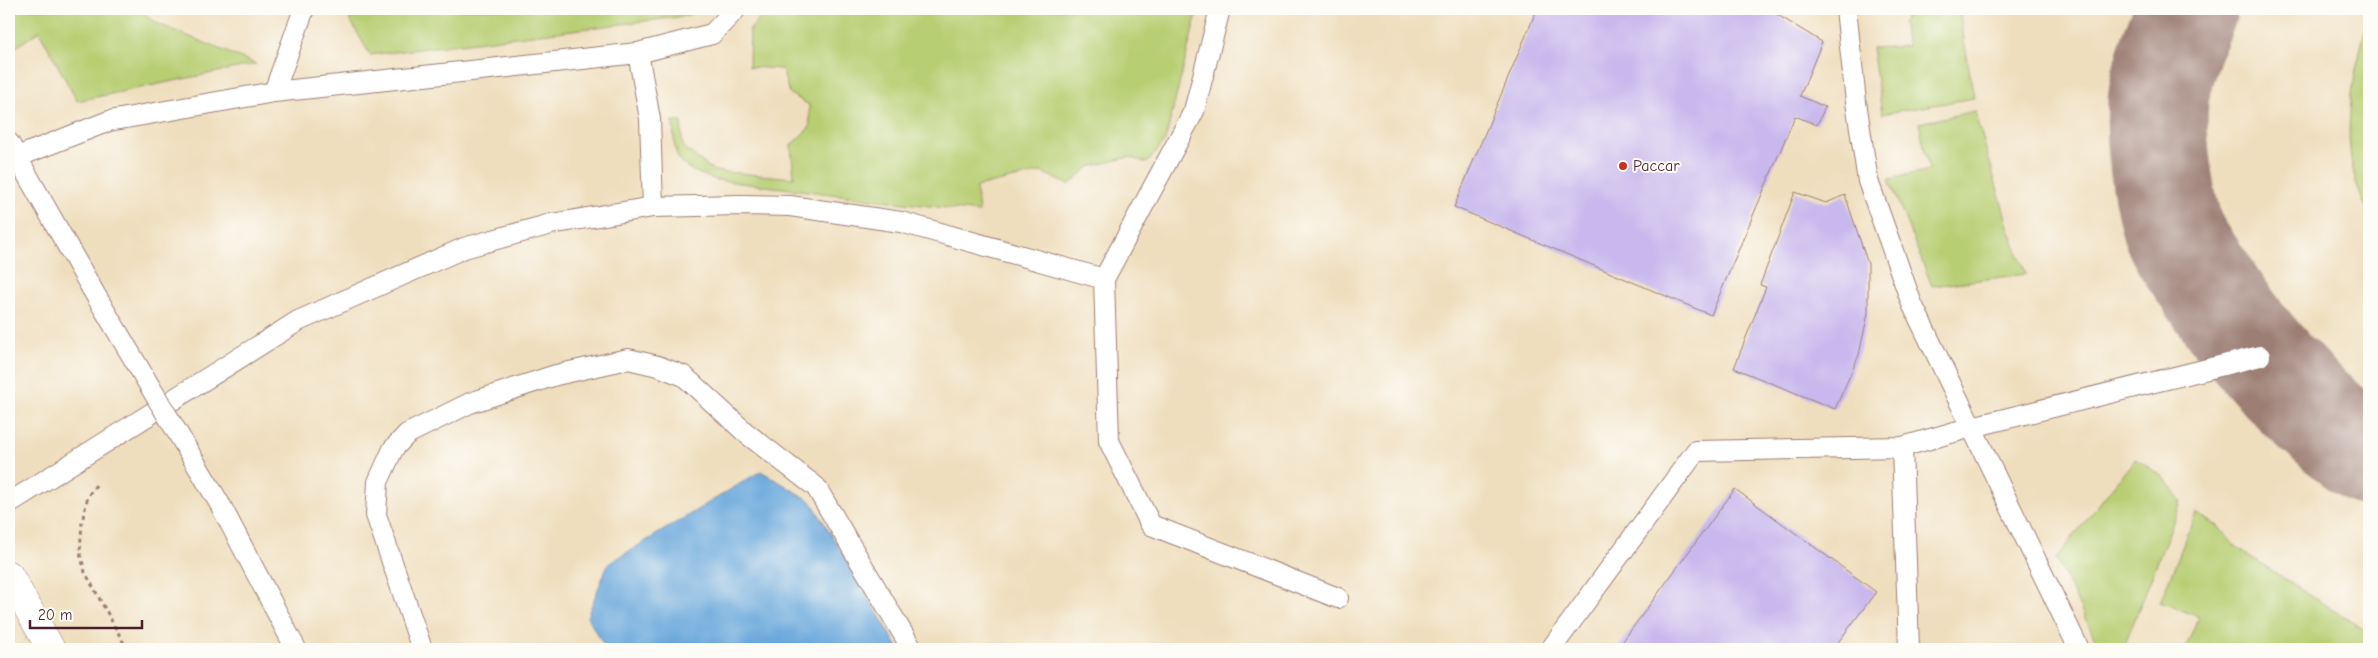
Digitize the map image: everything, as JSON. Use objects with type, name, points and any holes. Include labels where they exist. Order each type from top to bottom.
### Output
[{"type":"main road","points":[[9,576],[51,649]]},
{"type":"lane","points":[[274,92],[304,9]]},
{"type":"lane","points":[[296,649],[221,506],[92,289],[13,150],[109,121],[274,92],[638,53],[712,34],[736,9]]},
{"type":"lane","points":[[1220,9],[1194,111],[1104,279],[1109,441],[1151,525],[1338,598]]},
{"type":"lane","points":[[1846,9],[1856,102],[1868,181],[1912,304],[2079,649]]},
{"type":"lane","points":[[638,53],[650,119],[653,207]]},
{"type":"lane","points":[[9,503],[298,321],[464,248],[551,224],[653,207],[790,206],[901,222],[1104,279]]},
{"type":"lane","points":[[1551,649],[1696,451],[1902,447],[1972,427],[2260,356]]},
{"type":"lane","points":[[422,649],[376,515],[378,482],[393,449],[408,434],[470,403],[556,375],[628,359],[658,366],[684,376],[746,433],[816,487],[912,649]]},
{"type":"lane","points":[[1902,447],[1910,649]]},
{"type":"path","points":[[100,480],[88,496],[82,522],[80,554],[85,572],[127,649]]},
{"type":"green space","points":[[9,9],[140,9],[154,22],[256,64],[77,101],[39,31],[9,52]]},
{"type":"green space","points":[[344,9],[698,9],[687,16],[370,55]]},
{"type":"green space","points":[[769,9],[1198,9],[1165,141],[1147,163],[1129,157],[1089,167],[1069,185],[1041,172],[976,187],[979,212],[716,180],[685,166],[677,155],[673,121],[681,121],[683,147],[714,171],[794,178],[791,145],[810,127],[809,105],[789,93],[782,69],[749,67],[750,29]]},
{"type":"green space","points":[[1912,9],[1959,9],[1974,98],[1882,114],[1872,48],[1908,46],[1902,23]]},
{"type":"green space","points":[[2369,13],[2369,213],[2358,189],[2349,139],[2350,114],[2357,63]]},
{"type":"green space","points":[[1975,111],[2009,229],[2026,274],[1932,286],[1889,179],[1929,170],[1919,123]]},
{"type":"green space","points":[[2135,459],[2163,476],[2181,502],[2124,647],[2127,649],[2100,649],[2056,558]]},
{"type":"green space","points":[[2196,513],[2218,526],[2233,544],[2249,556],[2369,633],[2369,649],[2185,649],[2199,617],[2160,602]]},
{"type":"water","points":[[761,471],[811,501],[899,649],[606,649],[587,617],[608,564]]},
{"type":"building","name":"Paccar","points":[[1537,9],[1768,9],[1822,42],[1800,96],[1825,107],[1817,125],[1795,116],[1711,315],[1454,207]]},
{"type":"building","points":[[1795,192],[1826,203],[1845,195],[1868,264],[1868,313],[1859,355],[1835,409],[1734,368],[1766,287],[1760,285]]},
{"type":"building","points":[[1735,489],[1876,592],[1833,649],[1617,649]]},
{"type":"taxiway","points":[[2187,9],[2165,66],[2157,117],[2160,164],[2174,233],[2222,307],[2279,377],[2321,418],[2369,456]]},
{"type":"place","name":"Paccar","points":[[1623,166]]}]
